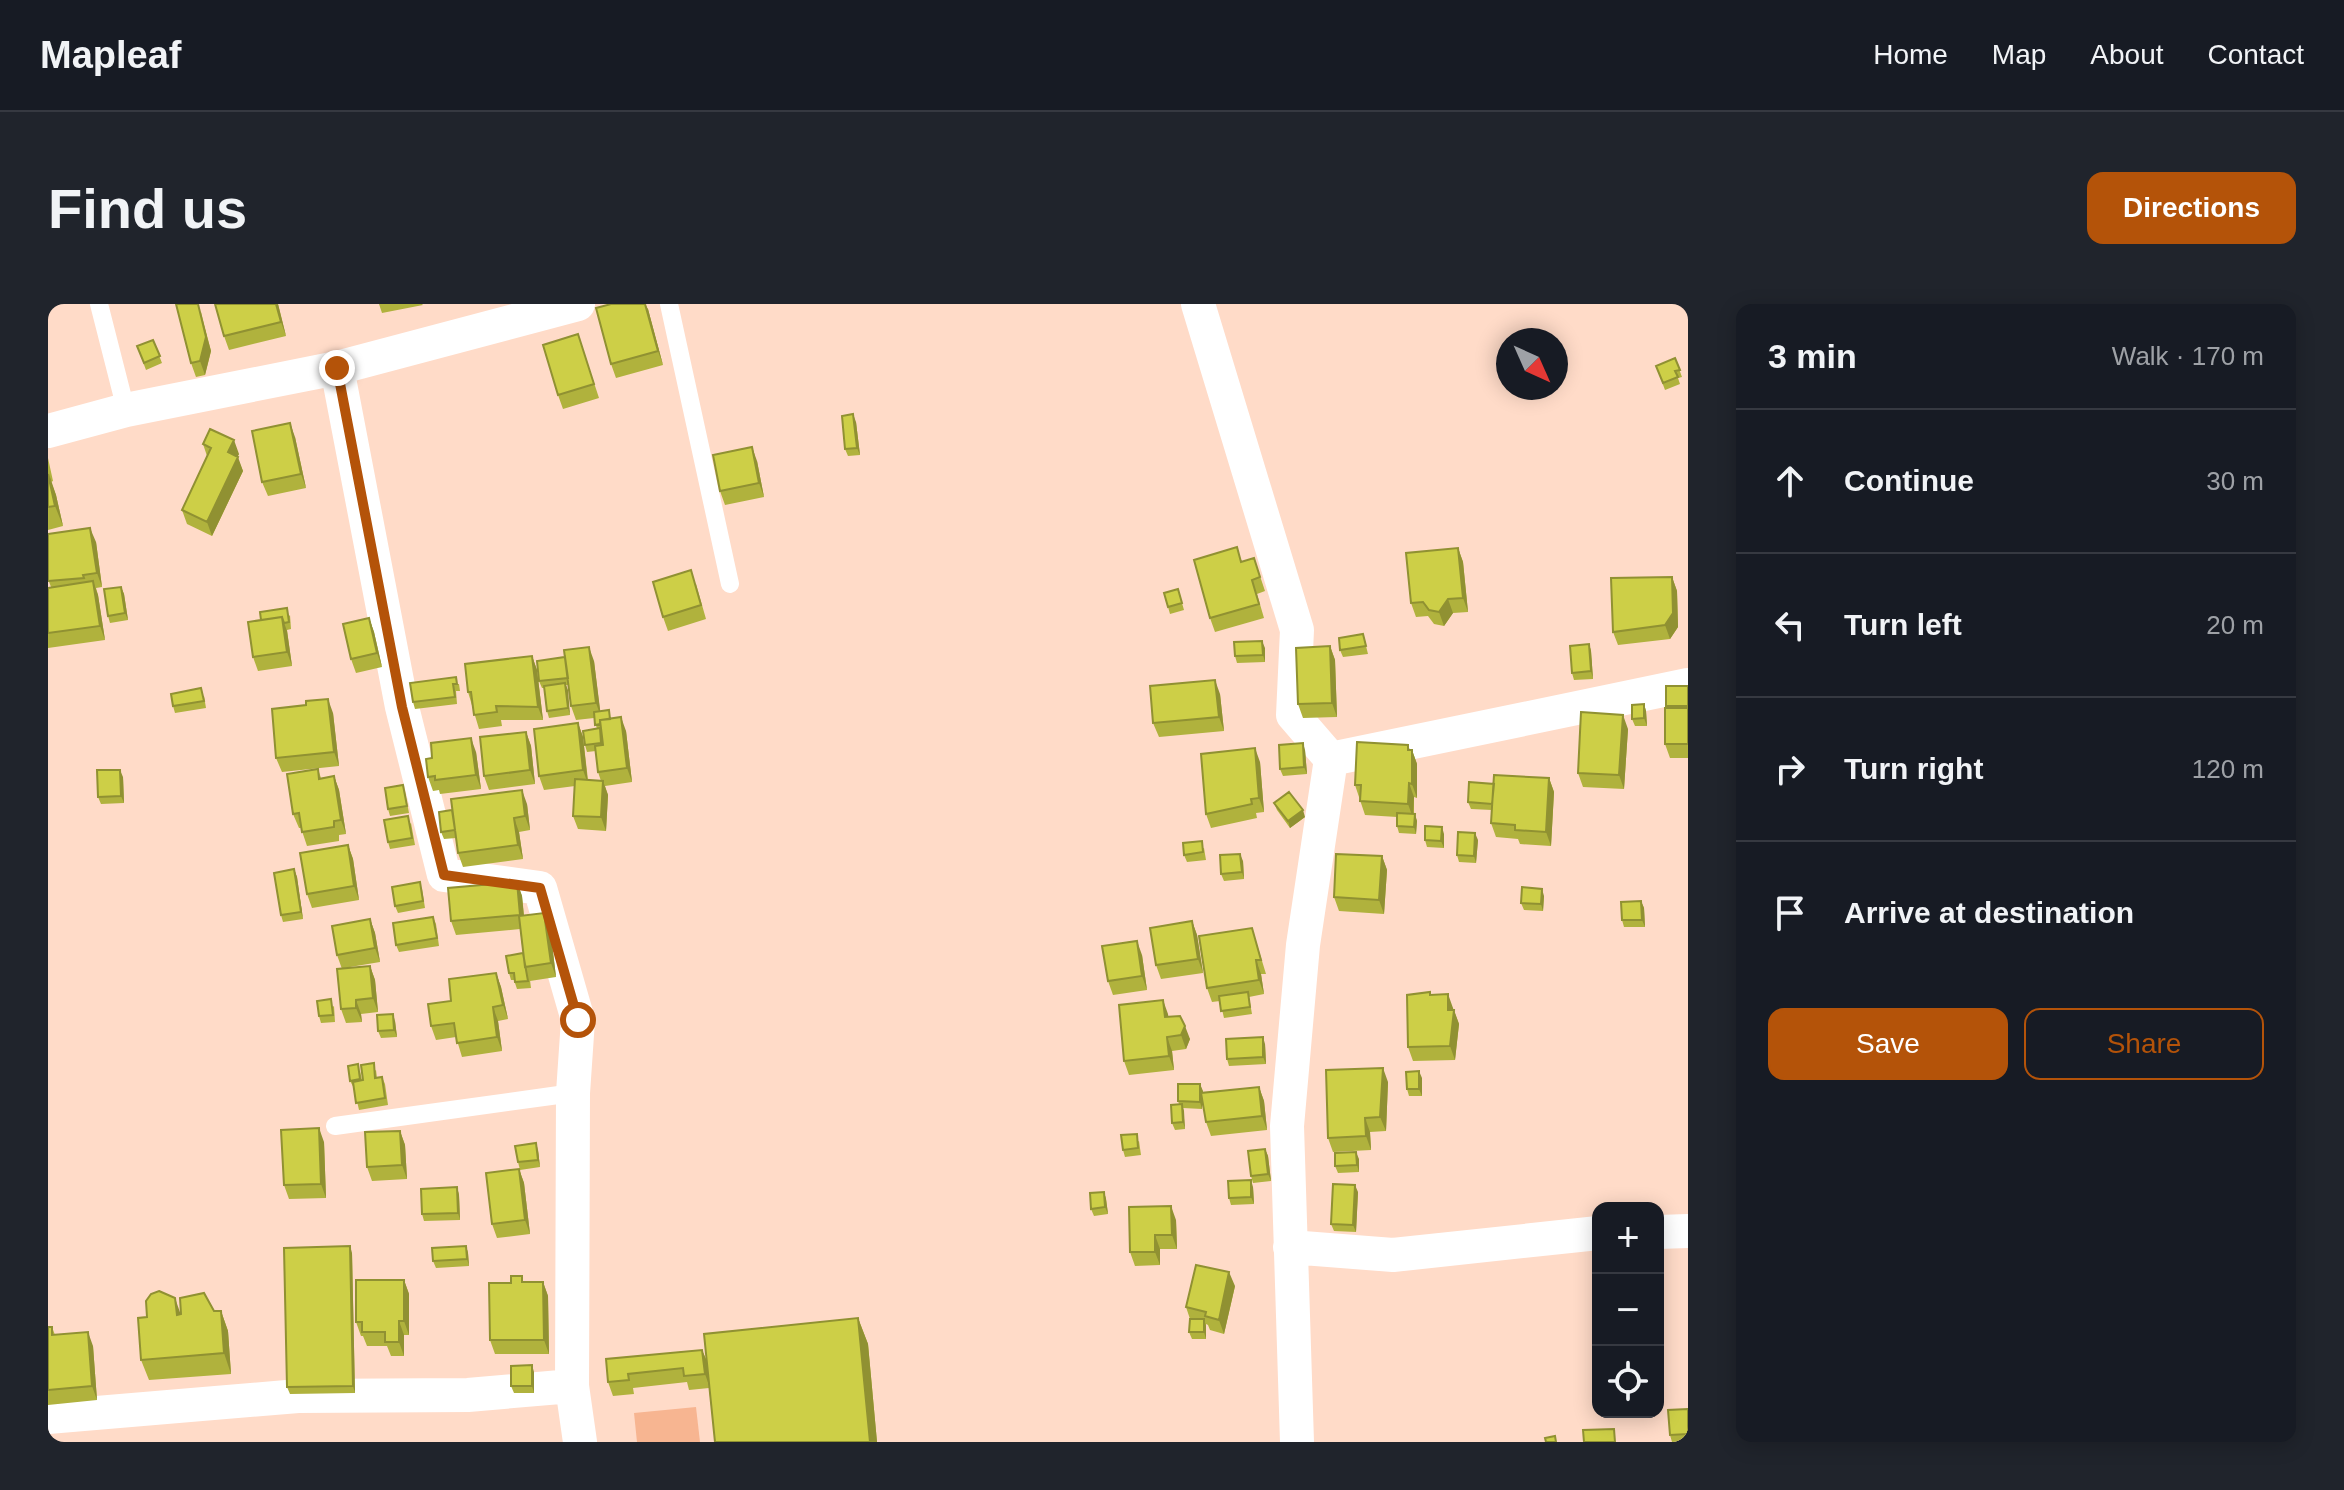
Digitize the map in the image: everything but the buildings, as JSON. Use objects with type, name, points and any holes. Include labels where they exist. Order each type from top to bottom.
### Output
[{"type":"street","points":[[48,431],[126,410],[337,368],[464,319],[578,304]]},
{"type":"street","points":[[1198,304],[1297,630],[1293,715],[1331,759],[1303,945],[1288,1111],[1297,1442]]},
{"type":"street","points":[[337,368],[402,707],[444,875],[540,888],[578,1020],[573,1093],[572,1386],[580,1442]]},
{"type":"street","points":[[1331,759],[1688,685]]},
{"type":"street","points":[[1664,1232],[1688,1231]]},
{"type":"street","points":[[1290,1247],[1393,1255],[1592,1234]]},
{"type":"street","points":[[48,1417],[298,1396],[468,1395],[572,1386]]},
{"type":"lane","points":[[99,304],[126,410]]},
{"type":"lane","points":[[669,304],[730,584]]},
{"type":"lane","points":[[335,1126],[573,1093]]},
{"type":"shaded area","points":[[696,1407],[700,1442],[637,1442],[634,1413]]},
{"type":"route","points":[[337,368],[402,707],[444,875],[540,888],[578,1020]]}]
